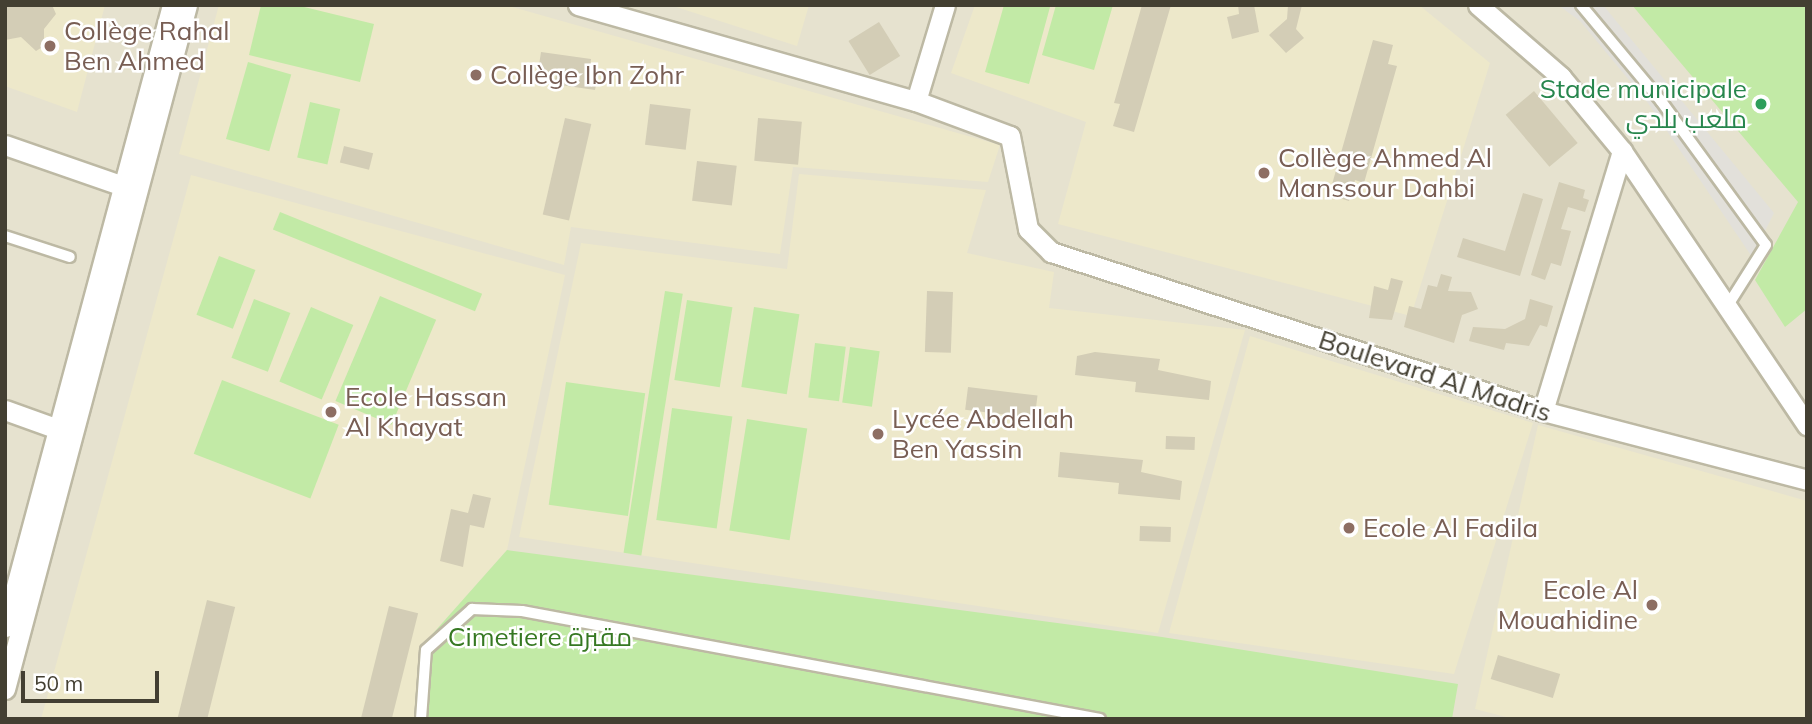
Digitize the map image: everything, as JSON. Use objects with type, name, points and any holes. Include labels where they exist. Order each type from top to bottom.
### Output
[{"type":"street","points":[[131,189],[172,5]]},
{"type":"street","points":[[5,627],[66,432],[131,189],[187,5]]},
{"type":"street","points":[[578,5],[916,101],[945,5]]},
{"type":"street","points":[[1486,7],[1561,77],[1622,151],[1807,425]]},
{"type":"street","name":"Boulevard Al Madris","points":[[916,101],[1010,136],[1028,229],[1041,246],[1067,258],[1543,411],[1807,480]]},
{"type":"street","points":[[5,145],[131,189]]},
{"type":"street","points":[[1543,411],[1622,151]]},
{"type":"street","points":[[5,410],[66,432]]},
{"type":"street","points":[[5,689],[18,585]]},
{"type":"lane","points":[[1581,5],[1661,101],[1766,245],[1728,305]]},
{"type":"lane","points":[[6,237],[70,257]]},
{"type":"lane","points":[[421,719],[426,650],[472,608],[522,611],[1100,719]]},
{"type":"shaded area","points":[[5,5],[1807,5],[1807,719],[5,719]]},
{"type":"shaded area","name":"Collège Rahal Ben Ahmed","points":[[5,5],[105,5],[77,112],[5,86]]},
{"type":"shaded area","name":"Collège Ibn Zohr","points":[[219,5],[505,5],[1000,145],[988,182],[793,167],[780,254],[571,227],[564,265],[179,154]]},
{"type":"shaded area","points":[[670,5],[809,5],[797,46]]},
{"type":"shaded area","name":"Collège Ahmed Al Manssour Dahbi","points":[[975,5],[1419,5],[1490,63],[1411,316],[1058,224],[1086,122],[951,73]]},
{"type":"shaded area","points":[[1558,5],[1603,5],[1774,213],[1752,257],[1648,103],[1580,21]]},
{"type":"shaded area","name":"Lycée Abdellah Ben Yassin","points":[[799,174],[986,190],[967,253],[1054,272],[1049,308],[1245,330],[1158,633],[519,537],[581,243],[787,269]]},
{"type":"shaded area","name":"Ecole Hassan Al Khayat","points":[[191,175],[565,275],[507,550],[421,647],[417,719],[41,719]]},
{"type":"shaded area","name":"Ecole Al Fadila","points":[[1250,336],[1533,423],[1454,674],[1169,633]]},
{"type":"shaded area","name":"Ecole Al Mouahidine","points":[[1538,425],[1807,501],[1807,719],[1514,719],[1475,709]]},
{"type":"green space","points":[[261,5],[296,5],[374,24],[360,82],[249,55]]},
{"type":"green space","points":[[1004,5],[1050,7],[1029,84],[985,72]]},
{"type":"green space","points":[[1056,5],[1113,5],[1094,70],[1042,55]]},
{"type":"green space","name":"Stade municipale ملعب بلدي","points":[[1632,5],[1807,5],[1807,309],[1785,327],[1755,280],[1798,202]]},
{"type":"green space","points":[[248,62],[291,74],[269,151],[226,139]]},
{"type":"green space","points":[[310,102],[340,109],[327,165],[297,158]]},
{"type":"green space","points":[[280,212],[482,294],[475,311],[273,230]]},
{"type":"green space","points":[[219,256],[255,270],[233,329],[196,315]]},
{"type":"green space","points":[[665,291],[683,294],[641,556],[624,553]]},
{"type":"green space","points":[[380,296],[436,320],[392,425],[335,401]]},
{"type":"green space","points":[[254,299],[290,313],[268,372],[231,358]]},
{"type":"green space","points":[[687,300],[732,307],[720,387],[674,380]]},
{"type":"green space","points":[[311,307],[353,325],[322,400],[279,382]]},
{"type":"green space","points":[[754,307],[799,314],[787,394],[741,387]]},
{"type":"green space","points":[[815,343],[846,347],[839,401],[808,398]]},
{"type":"green space","points":[[850,347],[880,351],[872,407],[842,402]]},
{"type":"green space","points":[[222,380],[339,425],[310,499],[194,454]]},
{"type":"green space","points":[[566,382],[645,393],[628,516],[549,505]]},
{"type":"green space","points":[[672,408],[732,416],[717,528],[656,520]]},
{"type":"green space","points":[[747,419],[807,429],[790,540],[729,531]]},
{"type":"green space","name":"Cimetiere مقبرة","points":[[507,550],[1162,637],[1458,684],[1452,719],[417,719],[421,647]]},
{"type":"building","points":[[5,5],[52,5],[56,14],[44,29],[44,46],[36,51],[21,37],[5,40]]},
{"type":"building","points":[[1142,5],[1171,5],[1134,132],[1113,126],[1120,104],[1114,103]]},
{"type":"building","points":[[1238,5],[1254,5],[1259,32],[1232,39],[1227,17],[1239,14]]},
{"type":"building","points":[[1288,5],[1302,5],[1296,29],[1304,38],[1286,53],[1269,35],[1287,19]]},
{"type":"building","points":[[879,22],[900,56],[870,75],[848,41]]},
{"type":"building","points":[[1373,40],[1393,45],[1388,64],[1397,66],[1364,183],[1355,180],[1349,201],[1329,195]]},
{"type":"building","points":[[541,52],[591,59],[590,68],[599,70],[595,90],[554,84],[556,75],[538,72]]},
{"type":"building","points":[[1534,91],[1578,143],[1549,167],[1506,115]]},
{"type":"building","points":[[650,104],[691,109],[686,150],[645,145]]},
{"type":"building","points":[[565,118],[591,124],[569,221],[543,214]]},
{"type":"building","points":[[758,118],[802,122],[798,165],[754,161]]},
{"type":"building","points":[[344,146],[373,153],[369,170],[340,162]]},
{"type":"building","points":[[697,161],[737,166],[732,206],[692,201]]},
{"type":"building","points":[[1559,182],[1585,190],[1583,198],[1589,200],[1585,212],[1568,207],[1561,229],[1571,231],[1561,266],[1551,263],[1545,280],[1531,275]]},
{"type":"building","points":[[1523,193],[1543,199],[1520,276],[1457,257],[1463,238],[1505,251]]},
{"type":"building","points":[[1441,274],[1452,277],[1448,291],[1471,292],[1478,309],[1462,315],[1454,343],[1404,327],[1409,306],[1421,309],[1428,285],[1437,287]]},
{"type":"building","points":[[1391,278],[1403,281],[1392,320],[1369,318],[1374,286],[1388,290]]},
{"type":"building","points":[[927,291],[953,292],[951,353],[925,352]]},
{"type":"building","points":[[1530,299],[1553,306],[1547,327],[1540,325],[1529,346],[1506,343],[1504,350],[1469,341],[1473,327],[1505,329],[1525,319]]},
{"type":"building","points":[[1095,352],[1160,359],[1158,370],[1211,381],[1209,400],[1135,392],[1136,382],[1075,375],[1077,356]]},
{"type":"building","points":[[968,387],[1037,396],[1035,418],[965,410]]},
{"type":"building","points":[[1166,436],[1195,437],[1195,450],[1166,449]]},
{"type":"building","points":[[1060,452],[1143,460],[1141,472],[1182,481],[1180,500],[1118,494],[1119,483],[1058,477]]},
{"type":"building","points":[[473,494],[491,498],[484,528],[470,525],[463,567],[440,561],[451,509],[468,513]]},
{"type":"building","points":[[1140,526],[1171,527],[1170,542],[1139,541]]},
{"type":"building","points":[[207,600],[235,607],[207,719],[177,718]]},
{"type":"building","points":[[389,606],[418,613],[392,719],[361,719]]},
{"type":"building","points":[[1498,655],[1560,674],[1553,698],[1491,679]]},
{"type":"place","name":"Collège Rahal Ben Ahmed","points":[[50,46]]},
{"type":"place","name":"Collège Ibn Zohr","points":[[476,75]]},
{"type":"place","name":"Stade municipale ملعب بلدي","points":[[1761,104]]},
{"type":"place","name":"Collège Ahmed Al Manssour Dahbi","points":[[1264,173]]},
{"type":"place","name":"Ecole Hassan Al Khayat","points":[[331,412]]},
{"type":"place","name":"Lycée Abdellah Ben Yassin","points":[[878,434]]},
{"type":"place","name":"Ecole Al Fadila","points":[[1349,528]]},
{"type":"place","name":"Ecole Al Mouahidine","points":[[1652,605]]}]
